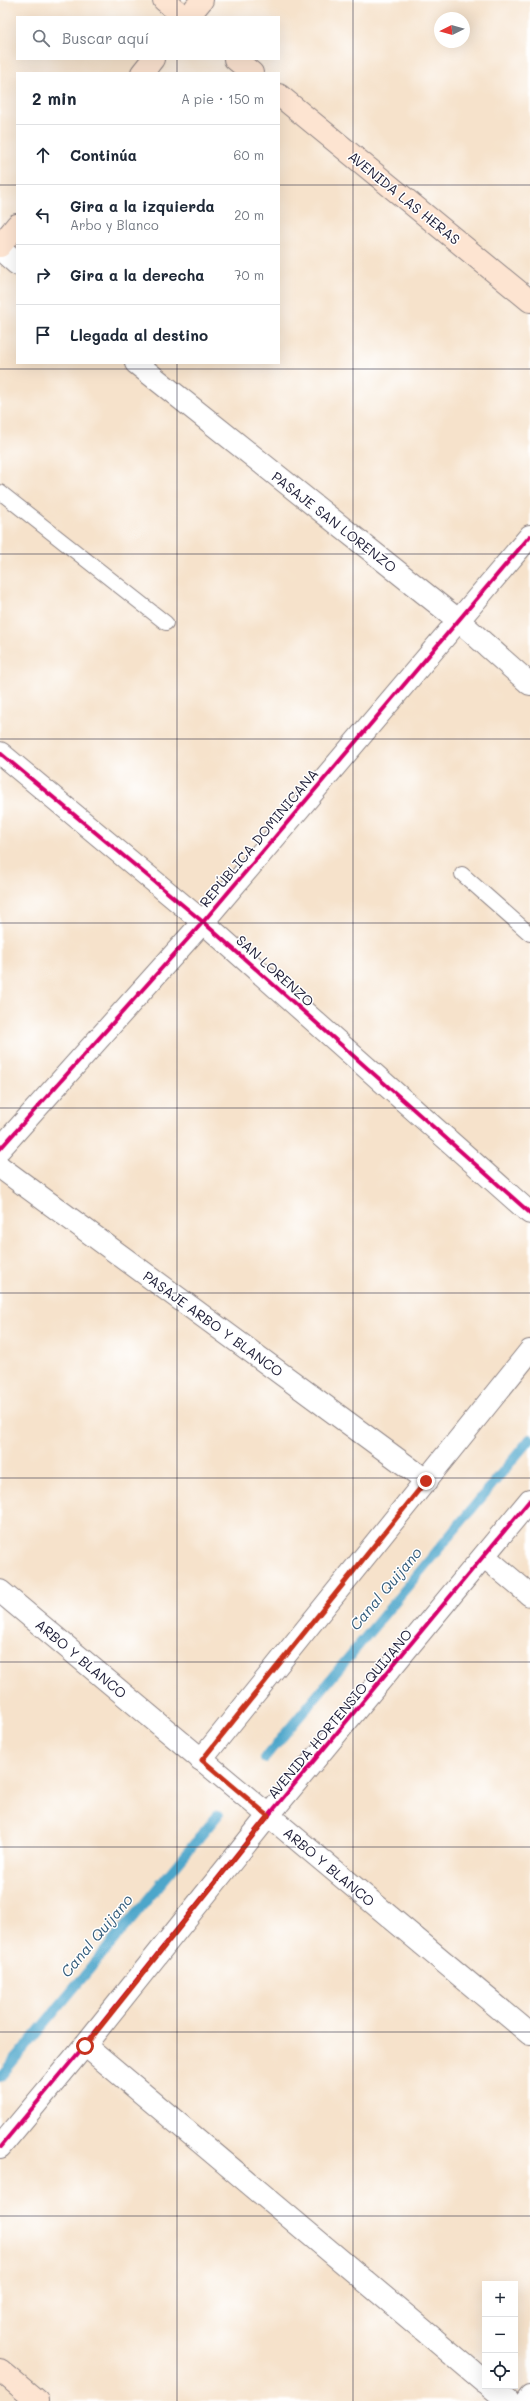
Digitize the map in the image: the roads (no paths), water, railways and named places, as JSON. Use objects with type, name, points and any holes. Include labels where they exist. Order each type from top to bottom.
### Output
[{"type":"main road","points":[[164,0],[183,16]]},
{"type":"main road","points":[[189,16],[202,0]]},
{"type":"main road","points":[[143,72],[153,60]]},
{"type":"main road","points":[[236,60],[251,72]]},
{"type":"main road","name":"AVENIDA LAS HERAS","points":[[280,96],[530,301]]},
{"type":"main road","points":[[0,246],[16,226]]},
{"type":"main road","points":[[0,2370],[37,2401]]},
{"type":"street","points":[[0,249],[16,263]]},
{"type":"street","name":"PASAJE SAN LORENZO","points":[[137,364],[458,620],[530,684]]},
{"type":"street","name":"REPÚBLICA DOMINICANA","points":[[0,1149],[203,922],[530,536]]},
{"type":"street","name":"SAN LORENZO","points":[[0,753],[203,922],[530,1213]]},
{"type":"street","name":"PASAJE ARBO Y BLANCO","points":[[0,1167],[426,1481]]},
{"type":"street","points":[[202,1760],[530,1351]]},
{"type":"street","name":"AVENIDA HORTENSIO QUIJANO","points":[[0,2146],[85,2046],[268,1816],[530,1500]]},
{"type":"street","points":[[484,1557],[530,1595]]},
{"type":"street","name":"ARBO Y BLANCO","points":[[0,1591],[530,2034]]},
{"type":"street","points":[[85,2046],[482,2379]]},
{"type":"street","points":[[494,2389],[508,2401]]},
{"type":"street","points":[[527,2401],[530,2397]]},
{"type":"lane","points":[[0,492],[166,623]]},
{"type":"lane","points":[[462,874],[530,934]]},
{"type":"waterway","name":"Canal Quijano","points":[[265,1758],[530,1439]]},
{"type":"waterway","name":"Canal Quijano","points":[[0,2077],[218,1815]]}]
